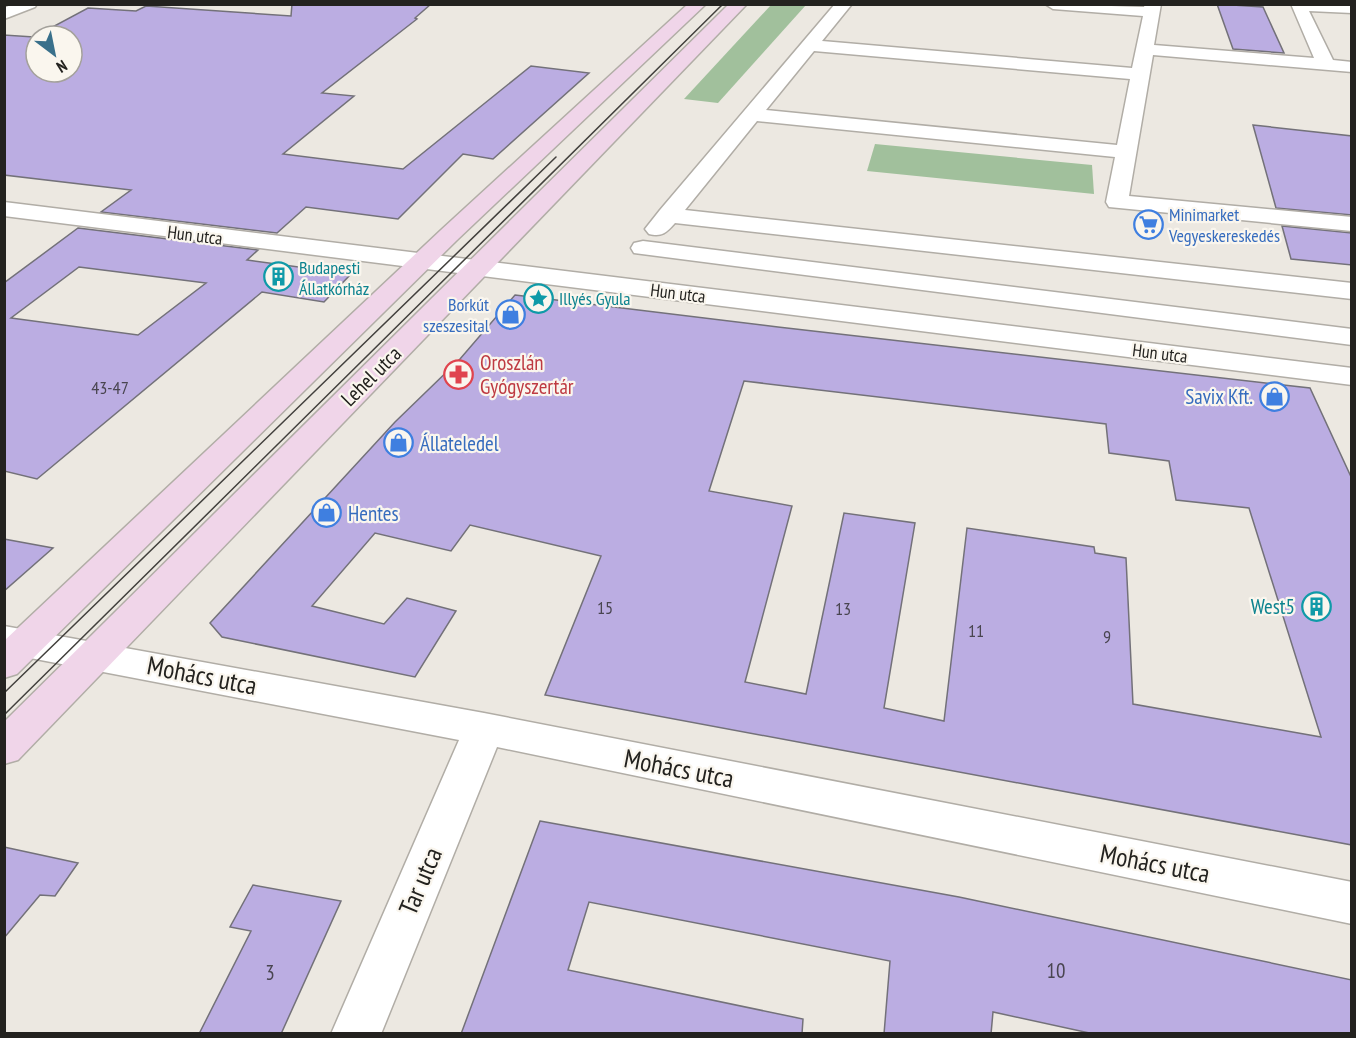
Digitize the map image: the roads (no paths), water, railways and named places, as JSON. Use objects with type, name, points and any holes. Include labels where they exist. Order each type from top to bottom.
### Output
[{"type":"main road","points":[[12,649],[698,4]]},
{"type":"main road","name":"Lehel utca","points":[[4,748],[480,269],[739,4]]},
{"type":"street","points":[[4,14],[29,4]]},
{"type":"street","points":[[618,285],[668,215],[844,4]]},
{"type":"street","points":[[1053,4],[1152,8],[1117,202],[1352,225]]},
{"type":"street","points":[[1298,4],[1352,8]]},
{"type":"street","points":[[1309,5],[1298,6],[1298,11],[1326,65]]},
{"type":"street","points":[[810,45],[1140,74]]},
{"type":"street","points":[[1145,49],[1352,67]]},
{"type":"street","points":[[752,115],[1126,152]]},
{"type":"street","name":"Hun utca","points":[[4,209],[422,263],[618,285],[1352,377]]},
{"type":"street","points":[[668,215],[1352,291]]},
{"type":"street","points":[[643,248],[1352,337]]},
{"type":"street","name":"Mohács utca","points":[[12,649],[95,654],[484,729],[1352,903]]},
{"type":"street","name":"Tar utca","points":[[356,1034],[484,729]]},
{"type":"tram line","points":[[4,715],[723,4]]},
{"type":"tram line","points":[[4,693],[556,157]]},
{"type":"place","name":"Minimarket Vegyeskereskedés","points":[[1148,224]]},
{"type":"place","name":"Budapesti Állatkórház","points":[[278,277]]},
{"type":"place","name":"Illyés Gyula","points":[[538,298]]},
{"type":"place","name":"Borkút szeszesital","points":[[510,314]]},
{"type":"place","name":"Oroszlán Gyógyszertár","points":[[459,374]]},
{"type":"place","name":"Savix Kft.","points":[[1274,396]]},
{"type":"place","name":"Állateledel","points":[[399,443]]},
{"type":"place","name":"Hentes","points":[[327,513]]},
{"type":"place","name":"West5","points":[[1316,606]]}]
